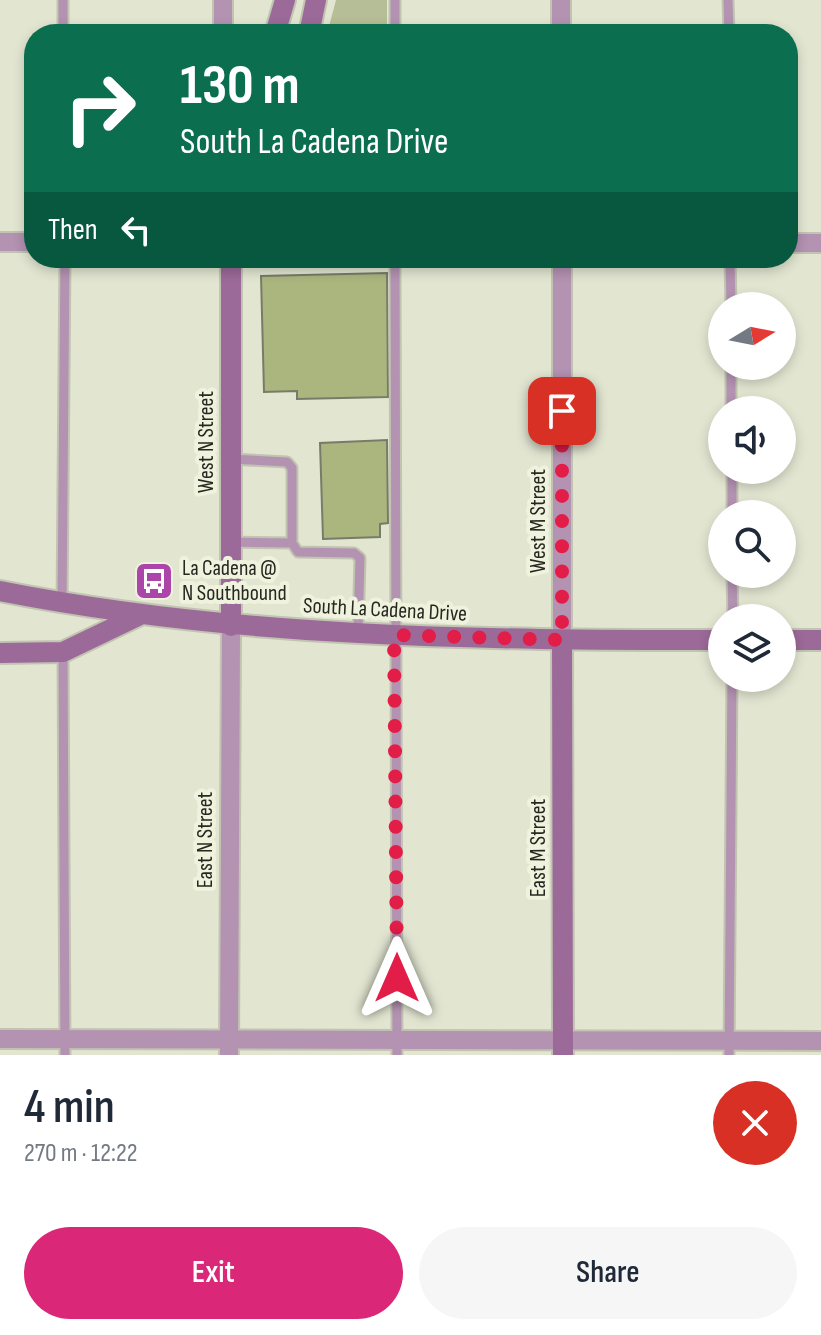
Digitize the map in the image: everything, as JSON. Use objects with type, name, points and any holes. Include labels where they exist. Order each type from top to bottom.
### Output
[{"type":"main road","points":[[278,24],[285,0]]},
{"type":"main road","points":[[311,24],[316,0]]},
{"type":"main road","name":"West N Street","points":[[231,268],[231,626]]},
{"type":"main road","name":"South La Cadena Drive","points":[[0,591],[140,615],[231,626],[562,640],[708,640]]},
{"type":"main road","points":[[0,653],[63,652],[140,615]]},
{"type":"main road","name":"East M Street","points":[[562,640],[563,1048]]},
{"type":"main road","points":[[796,640],[821,640]]},
{"type":"street","points":[[223,0],[223,24]]},
{"type":"street","points":[[561,0],[561,24]]},
{"type":"street","points":[[0,242],[24,242]]},
{"type":"street","points":[[798,243],[821,243]]},
{"type":"street","name":"West M Street","points":[[562,268],[562,640]]},
{"type":"street","name":"East N Street","points":[[228,1047],[231,626]]},
{"type":"street","points":[[0,1039],[65,1047],[729,1048],[821,1041]]},
{"type":"lane","points":[[63,0],[63,24]]},
{"type":"lane","points":[[395,0],[395,24]]},
{"type":"lane","points":[[728,0],[729,24]]},
{"type":"lane","points":[[62,603],[65,268]]},
{"type":"lane","points":[[395,268],[397,1047]]},
{"type":"lane","points":[[730,268],[731,292]]},
{"type":"lane","points":[[230,459],[287,462],[292,468],[292,543],[298,552],[354,553],[360,558],[358,633]]},
{"type":"lane","points":[[230,542],[292,543]]},
{"type":"lane","points":[[63,652],[65,1047]]},
{"type":"lane","points":[[729,1048],[732,692]]},
{"type":"green space","points":[[336,0],[387,0],[387,24],[330,24]]},
{"type":"building","points":[[387,273],[388,397],[297,399],[297,391],[264,392],[261,276]]},
{"type":"building","points":[[387,440],[388,523],[380,524],[380,537],[323,539],[320,443]]},
{"type":"place","name":"La Cadena @ N Southbound","points":[[154,581]]},
{"type":"route","points":[[397,978],[394,635],[562,640],[562,411]]}]
